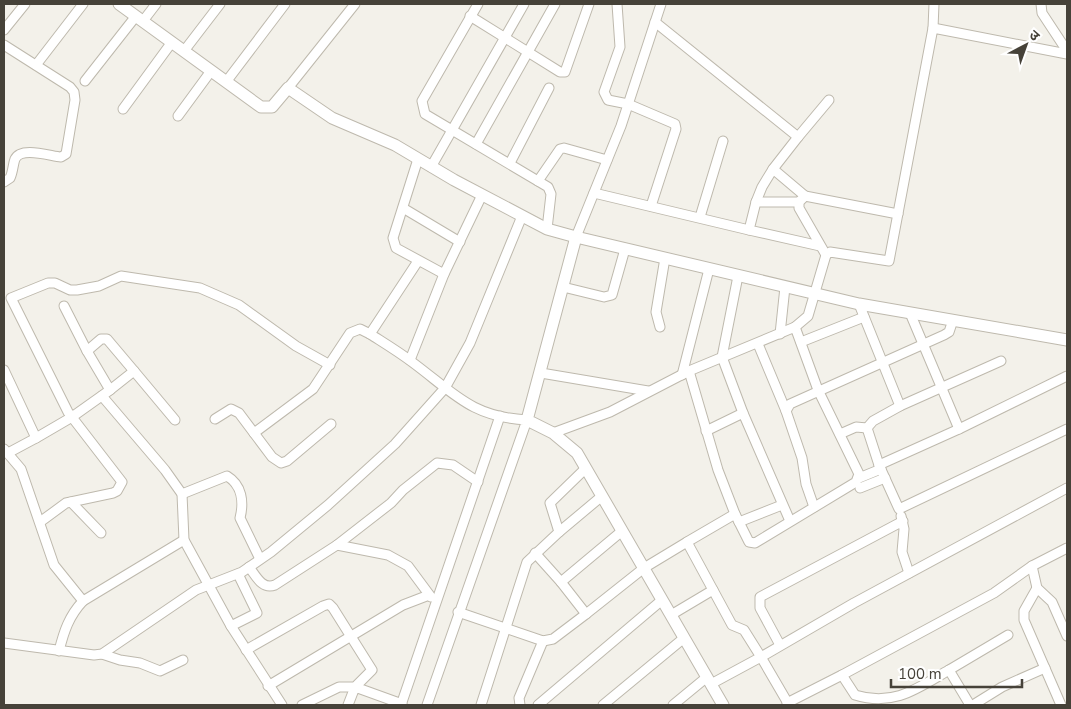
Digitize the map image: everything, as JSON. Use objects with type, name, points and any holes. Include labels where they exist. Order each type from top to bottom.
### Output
[{"type":"street","points":[[4,30],[25,4]]},
{"type":"street","points":[[36,64],[83,4]]},
{"type":"street","points":[[119,4],[226,82],[267,109],[272,107],[288,88],[355,4]]},
{"type":"street","points":[[85,81],[139,18],[156,4]]},
{"type":"street","points":[[184,51],[220,4]]},
{"type":"street","points":[[226,82],[285,4]]},
{"type":"street","points":[[478,4],[422,101],[425,114],[510,163],[551,190],[547,229]]},
{"type":"street","points":[[431,166],[524,4]]},
{"type":"street","points":[[476,144],[555,4]]},
{"type":"street","points":[[470,16],[560,72],[565,72],[589,4]]},
{"type":"street","points":[[617,4],[620,47],[604,92],[608,100],[628,104],[675,124],[676,129],[651,206]]},
{"type":"street","points":[[427,705],[522,420],[541,374],[576,237],[628,104],[661,4]]},
{"type":"street","points":[[553,433],[595,418],[685,373],[795,327],[808,316],[826,255],[830,252],[889,261],[933,28],[934,4]]},
{"type":"street","points":[[1041,4],[1042,13],[1067,53]]},
{"type":"street","points":[[655,22],[798,137]]},
{"type":"street","points":[[933,28],[1067,53]]},
{"type":"street","points":[[123,109],[172,42]]},
{"type":"street","points":[[4,45],[36,64],[70,87],[74,92],[66,154],[61,157],[25,152],[19,154],[15,159],[10,178],[4,182]]},
{"type":"street","points":[[178,116],[211,71]]},
{"type":"street","points":[[288,88],[332,118],[395,145],[482,195],[547,229],[858,304],[1067,340]]},
{"type":"street","points":[[510,163],[548,88]]},
{"type":"street","points":[[749,230],[762,186],[773,169],[829,100]]},
{"type":"street","points":[[700,218],[724,141]]},
{"type":"street","points":[[538,181],[560,149],[564,148],[607,160]]},
{"type":"street","points":[[418,159],[393,243],[396,248],[444,274]]},
{"type":"street","points":[[773,169],[802,199]]},
{"type":"street","points":[[594,193],[820,246]]},
{"type":"street","points":[[410,360],[444,274],[482,195]]},
{"type":"street","points":[[756,202],[802,199],[898,214]]},
{"type":"street","points":[[802,199],[799,208],[826,255]]},
{"type":"street","points":[[403,208],[460,242]]},
{"type":"street","points":[[102,654],[196,590],[238,574],[249,567],[328,505],[394,444],[445,388],[470,343],[522,216]]},
{"type":"street","points":[[563,287],[604,297],[612,295],[625,249]]},
{"type":"street","points":[[660,327],[656,312],[665,258]]},
{"type":"street","points":[[370,334],[418,261]]},
{"type":"street","points":[[709,269],[685,373],[718,470],[737,518],[752,544],[859,478],[881,470],[1067,376]]},
{"type":"street","points":[[40,522],[61,506],[71,502],[113,493],[117,491],[122,482],[72,417],[7,300],[48,283],[55,283],[70,290],[77,290],[99,286],[121,276],[200,288],[239,305],[296,346],[330,365]]},
{"type":"street","points":[[738,276],[722,357],[743,413],[790,521]]},
{"type":"street","points":[[780,334],[785,287]]},
{"type":"street","points":[[858,304],[900,406]]},
{"type":"street","points":[[64,306],[106,393],[182,494],[184,540],[231,626],[282,705]]},
{"type":"street","points":[[910,313],[959,429]]},
{"type":"street","points":[[801,342],[864,317]]},
{"type":"street","points":[[786,411],[790,404],[818,390],[949,332],[953,320]]},
{"type":"street","points":[[795,327],[818,390],[859,478]]},
{"type":"street","points":[[254,433],[313,389],[354,329],[360,329],[370,334],[410,360],[465,404],[502,417],[522,420],[553,433],[577,453],[723,705]]},
{"type":"street","points":[[86,351],[100,339],[107,339],[175,420]]},
{"type":"street","points":[[758,344],[786,411],[802,458],[806,484],[814,507]]},
{"type":"street","points":[[867,428],[873,422],[900,406],[942,389],[1001,361]]},
{"type":"street","points":[[4,370],[36,438]]},
{"type":"street","points":[[83,601],[54,565],[21,468],[6,451],[36,438],[72,417],[134,371]]},
{"type":"street","points":[[541,374],[648,392]]},
{"type":"street","points":[[215,419],[231,409],[238,414],[272,457],[281,463],[287,461],[331,424]]},
{"type":"street","points":[[706,431],[743,413]]},
{"type":"street","points":[[302,705],[339,687],[355,687],[401,705],[502,417]]},
{"type":"street","points":[[840,434],[856,427],[867,428]]},
{"type":"street","points":[[867,428],[881,470],[903,521],[902,552],[909,573]]},
{"type":"street","points":[[899,509],[1067,429]]},
{"type":"street","points":[[249,567],[261,584],[271,586],[337,545],[438,463],[453,464],[478,482]]},
{"type":"street","points":[[559,532],[550,503],[586,468]]},
{"type":"street","points":[[860,488],[881,470]]},
{"type":"street","points":[[182,494],[227,476],[233,479],[243,497],[240,518],[260,559]]},
{"type":"street","points":[[673,705],[709,681],[760,657],[909,573],[1067,488]]},
{"type":"street","points":[[481,705],[528,562],[535,553],[602,496]]},
{"type":"street","points":[[71,502],[101,532]]},
{"type":"street","points":[[458,612],[506,630],[543,641],[553,639],[644,568],[687,542],[737,518],[782,505]]},
{"type":"street","points":[[780,645],[760,608],[760,597],[903,521]]},
{"type":"street","points":[[561,582],[622,531]]},
{"type":"street","points":[[59,651],[68,621],[83,601],[184,540]]},
{"type":"street","points":[[687,542],[732,625],[744,630],[788,704],[994,593],[1032,566],[1067,548]]},
{"type":"street","points":[[337,545],[388,555],[408,566],[436,604]]},
{"type":"street","points":[[535,553],[586,614]]},
{"type":"street","points":[[1032,566],[1037,588],[1052,602],[1067,636]]},
{"type":"street","points":[[231,626],[257,613],[238,574]]},
{"type":"street","points":[[1037,588],[1024,611],[1024,620],[1062,705]]},
{"type":"street","points":[[672,615],[713,590]]},
{"type":"street","points":[[268,686],[403,604],[429,594]]},
{"type":"street","points":[[538,705],[662,600]]},
{"type":"street","points":[[246,650],[329,604],[372,670],[355,687],[348,705]]},
{"type":"street","points":[[842,675],[855,695],[898,698],[1008,635]]},
{"type":"street","points":[[603,705],[684,638]]},
{"type":"street","points":[[520,705],[519,698],[543,641]]},
{"type":"street","points":[[4,643],[94,655],[102,654],[120,660],[140,663],[160,671],[183,660]]},
{"type":"street","points":[[949,670],[971,705],[1002,687],[1045,668]]}]
